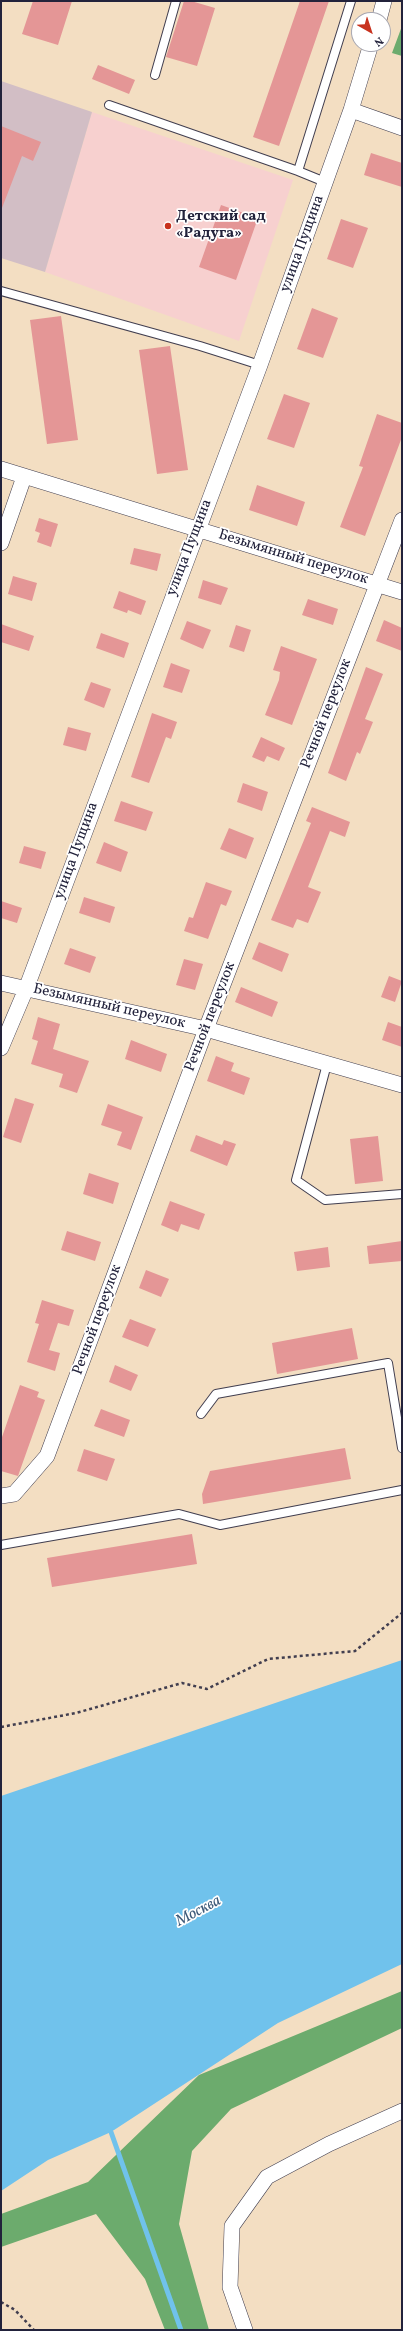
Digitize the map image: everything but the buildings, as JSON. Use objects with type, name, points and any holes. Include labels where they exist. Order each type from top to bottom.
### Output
[{"type":"street","points":[[381,12],[384,1]]},
{"type":"street","name":"улица Пущина","points":[[1,1048],[26,989],[197,529],[260,365],[351,110],[369,52]]},
{"type":"street","points":[[351,110],[402,128]]},
{"type":"street","name":"Безымянный переулок","points":[[1,469],[378,583],[402,592]]},
{"type":"street","points":[[1,543],[24,477]]},
{"type":"street","name":"Речной переулок","points":[[1,1496],[14,1494],[48,1456],[206,1029],[402,520]]},
{"type":"street","name":"Безымянный переулок","points":[[1,983],[206,1029],[402,1085]]},
{"type":"street","points":[[245,2330],[230,2287],[232,2226],[267,2177],[329,2144],[402,2111]]},
{"type":"lane","points":[[155,75],[176,1]]},
{"type":"lane","points":[[298,171],[351,1]]},
{"type":"lane","points":[[109,105],[298,171],[325,182]]},
{"type":"lane","points":[[1,291],[200,346],[260,365]]},
{"type":"lane","points":[[327,1064],[296,1180],[325,1200],[402,1194]]},
{"type":"lane","points":[[201,1414],[216,1394],[388,1363],[402,1448]]},
{"type":"lane","points":[[2,1544],[179,1514],[220,1525],[402,1490]]},
{"type":"path","points":[[1,1727],[76,1713],[182,1683],[207,1689],[268,1659],[355,1651],[402,1613]]},
{"type":"path","points":[[1,2302],[15,2310],[34,2330]]},
{"type":"shaded area","points":[[1,81],[92,112],[45,272],[1,258]]},
{"type":"shaded area","name":"Детский сад «Радуга»","points":[[92,112],[293,180],[239,341],[45,272]]},
{"type":"green space","points":[[402,26],[402,56],[392,53]]},
{"type":"green space","points":[[402,1991],[402,2028],[231,2109],[192,2151],[179,2224],[209,2330],[165,2330],[145,2279],[96,2214],[1,2247],[1,2214],[88,2182],[199,2075]]},
{"type":"water","name":"Москва","points":[[402,1660],[402,1964],[278,2023],[111,2132],[48,2160],[1,2191],[1,1796]]},
{"type":"waterway","points":[[111,2132],[181,2330]]},
{"type":"place","name":"Детский сад «Радуга»","points":[[168,226]]}]
